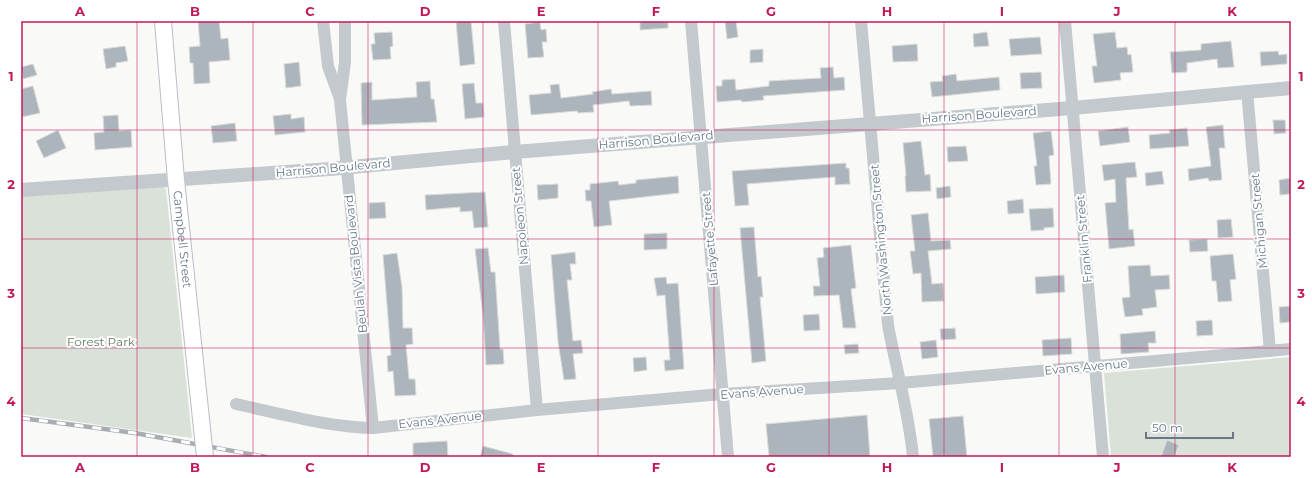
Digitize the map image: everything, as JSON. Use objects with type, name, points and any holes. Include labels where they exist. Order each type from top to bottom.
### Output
[{"type":"main road","name":"Campbell Street","points":[[163,21],[176,180],[205,457]]},
{"type":"street","name":"Beulah Vista Boulevard","points":[[323,21],[328,66],[340,100]]},
{"type":"street","name":"Beulah Vista Boulevard","points":[[345,21],[345,62],[340,100],[373,428]]},
{"type":"street","name":"Napoleon Street","points":[[504,21],[537,410]]},
{"type":"street","name":"Lafayette Street","points":[[691,21],[702,136],[728,457]]},
{"type":"street","name":"North Washington Street","points":[[861,21],[888,325],[910,426],[913,457]]},
{"type":"street","name":"Franklin Street","points":[[1065,21],[1103,457]]},
{"type":"street","name":"Harrison Boulevard","points":[[21,190],[346,167],[702,136],[1072,108],[1291,88]]},
{"type":"street","name":"Michigan Street","points":[[1247,91],[1270,351]]},
{"type":"street","name":"Evans Avenue","points":[[236,404],[326,424],[351,428],[373,428],[537,410],[722,394],[900,382],[1291,350]]},
{"type":"green space","name":"Forest Park","points":[[155,181],[166,189],[192,438],[21,414],[21,190]]},
{"type":"green space","points":[[1291,357],[1291,457],[1111,457],[1104,373]]},
{"type":"building","points":[[198,21],[219,21],[221,39],[228,38],[230,60],[209,62],[210,83],[194,84],[193,63],[190,63],[189,47],[200,46]]},
{"type":"building","points":[[471,21],[475,64],[460,66],[456,22]]},
{"type":"building","points":[[640,21],[668,21],[668,28],[640,30]]},
{"type":"building","points":[[725,21],[736,21],[738,37],[727,39]]},
{"type":"building","points":[[540,22],[541,30],[546,29],[547,42],[542,42],[544,57],[528,58],[525,24]]},
{"type":"building","points":[[392,32],[393,46],[390,47],[391,59],[373,60],[371,44],[375,44],[374,33]]},
{"type":"building","points":[[987,32],[989,46],[974,47],[973,34]]},
{"type":"building","points":[[1115,32],[1117,48],[1127,47],[1128,55],[1131,54],[1133,72],[1120,73],[1121,80],[1094,83],[1092,66],[1097,66],[1093,34]]},
{"type":"building","points":[[1040,37],[1042,54],[1011,56],[1009,39]]},
{"type":"building","points":[[1231,41],[1234,67],[1218,68],[1217,59],[1187,63],[1187,72],[1172,73],[1170,52],[1201,50],[1201,44]]},
{"type":"building","points":[[917,44],[918,61],[893,62],[892,46]]},
{"type":"building","points":[[125,46],[128,61],[116,63],[116,67],[106,69],[103,49]]},
{"type":"building","points":[[763,49],[763,62],[750,63],[750,50]]},
{"type":"building","points":[[1278,51],[1279,55],[1287,54],[1287,64],[1261,66],[1260,52]]},
{"type":"building","points":[[299,62],[301,86],[286,88],[284,64]]},
{"type":"building","points":[[33,64],[37,75],[23,79],[21,67]]},
{"type":"building","points":[[833,67],[834,78],[844,77],[845,90],[763,96],[764,100],[717,102],[716,86],[722,86],[722,80],[735,79],[736,90],[769,86],[769,81],[821,78],[820,68]]},
{"type":"building","points":[[1041,72],[1042,88],[1021,89],[1020,73]]},
{"type":"building","points":[[956,74],[957,81],[999,77],[1000,90],[932,97],[930,82],[943,81],[942,76]]},
{"type":"building","points":[[430,81],[431,99],[434,99],[437,122],[362,125],[361,83],[372,82],[372,100],[417,97],[416,82]]},
{"type":"building","points":[[474,83],[476,103],[483,103],[484,117],[465,119],[462,84]]},
{"type":"building","points":[[559,84],[561,98],[593,94],[592,92],[611,89],[612,94],[651,91],[652,105],[630,106],[629,101],[593,105],[594,112],[578,113],[577,111],[531,115],[529,95],[551,93],[550,85]]},
{"type":"building","points":[[33,86],[40,113],[22,117],[21,89]]},
{"type":"building","points":[[291,114],[291,119],[304,117],[305,132],[275,135],[273,116]]},
{"type":"building","points":[[118,115],[119,131],[131,130],[132,147],[95,150],[94,133],[104,132],[103,116]]},
{"type":"building","points":[[1273,120],[1285,120],[1286,133],[1274,134]]},
{"type":"building","points":[[235,123],[237,141],[213,143],[211,126]]},
{"type":"building","points":[[1223,125],[1225,148],[1219,148],[1222,180],[1209,181],[1208,178],[1189,181],[1188,169],[1211,166],[1206,127]]},
{"type":"building","points":[[1128,127],[1130,142],[1100,146],[1098,131]]},
{"type":"building","points":[[1187,128],[1189,146],[1150,149],[1149,135],[1170,133],[1169,130]]},
{"type":"building","points":[[58,130],[66,148],[44,158],[36,141]]},
{"type":"building","points":[[1051,131],[1054,155],[1049,156],[1051,184],[1036,185],[1034,166],[1037,166],[1033,133]]},
{"type":"building","points":[[921,141],[925,175],[930,174],[931,191],[906,192],[903,143]]},
{"type":"building","points":[[966,146],[968,161],[948,162],[947,147]]},
{"type":"building","points":[[1135,162],[1137,177],[1126,178],[1129,230],[1133,229],[1135,246],[1109,249],[1105,203],[1116,202],[1115,179],[1104,181],[1102,165]]},
{"type":"building","points":[[846,163],[846,168],[849,168],[850,184],[835,185],[835,177],[747,184],[749,205],[735,206],[732,171]]},
{"type":"building","points":[[1162,171],[1164,184],[1146,186],[1145,173]]},
{"type":"building","points":[[678,176],[679,193],[609,201],[612,225],[594,227],[591,201],[586,201],[585,190],[590,190],[590,184],[618,181],[619,185],[636,183],[636,180]]},
{"type":"building","points":[[1291,178],[1291,194],[1280,195],[1279,180]]},
{"type":"building","points":[[558,184],[558,198],[538,200],[537,185]]},
{"type":"building","points":[[950,186],[951,197],[937,199],[936,188]]},
{"type":"building","points":[[485,192],[488,227],[474,228],[472,211],[460,212],[460,207],[426,210],[425,195]]},
{"type":"building","points":[[1023,199],[1024,213],[1008,214],[1007,201]]},
{"type":"building","points":[[385,202],[386,218],[369,219],[369,203]]},
{"type":"building","points":[[1053,208],[1054,227],[1044,228],[1044,230],[1031,231],[1029,209]]},
{"type":"building","points":[[928,213],[931,241],[950,240],[951,249],[928,251],[932,284],[943,283],[944,301],[922,302],[921,273],[913,274],[910,251],[915,251],[911,215]]},
{"type":"building","points":[[1231,219],[1233,237],[1218,238],[1217,220]]},
{"type":"building","points":[[754,227],[758,277],[761,276],[763,297],[760,297],[766,361],[752,363],[740,228]]},
{"type":"building","points":[[667,233],[667,249],[644,250],[644,234]]},
{"type":"building","points":[[1207,239],[1208,251],[1190,252],[1189,240]]},
{"type":"building","points":[[851,245],[856,288],[851,289],[856,328],[843,328],[839,295],[814,296],[813,286],[820,286],[817,258],[824,257],[823,248]]},
{"type":"building","points":[[488,248],[491,272],[495,272],[500,349],[503,349],[504,364],[486,365],[483,315],[475,249]]},
{"type":"building","points":[[575,252],[576,264],[570,264],[572,280],[567,280],[573,341],[581,340],[583,353],[573,354],[576,379],[564,380],[558,342],[551,255]]},
{"type":"building","points":[[397,253],[402,287],[403,328],[412,328],[413,344],[406,345],[409,379],[415,379],[416,395],[395,396],[393,371],[388,372],[387,356],[391,355],[383,255]]},
{"type":"building","points":[[1233,254],[1236,279],[1230,280],[1232,301],[1218,302],[1216,281],[1212,281],[1210,256]]},
{"type":"building","points":[[1150,265],[1151,276],[1169,275],[1170,289],[1155,290],[1157,307],[1142,309],[1143,315],[1125,317],[1122,298],[1130,297],[1128,266]]},
{"type":"building","points":[[1064,275],[1065,292],[1036,294],[1035,277]]},
{"type":"building","points":[[666,277],[667,284],[678,283],[684,369],[665,371],[664,360],[670,360],[665,295],[657,296],[654,278]]},
{"type":"building","points":[[1291,306],[1291,322],[1280,323],[1279,307]]},
{"type":"building","points":[[819,314],[820,330],[804,331],[803,315]]},
{"type":"building","points":[[1212,320],[1213,335],[1197,336],[1196,321]]},
{"type":"building","points":[[955,328],[956,339],[941,340],[940,329]]},
{"type":"building","points":[[1155,331],[1156,343],[1148,343],[1149,352],[1121,354],[1120,334]]},
{"type":"building","points":[[1071,338],[1072,354],[1043,356],[1042,340]]},
{"type":"building","points":[[936,340],[938,357],[922,359],[920,342]]},
{"type":"building","points":[[858,344],[859,353],[845,354],[844,345]]},
{"type":"building","points":[[646,357],[647,370],[634,372],[633,358]]},
{"type":"building","points":[[867,415],[870,457],[769,457],[766,424]]},
{"type":"building","points":[[963,416],[967,457],[933,457],[929,419]]},
{"type":"building","points":[[1167,440],[1179,445],[1174,457],[1161,457]]},
{"type":"building","points":[[447,441],[448,457],[413,457],[413,443]]},
{"type":"building","points":[[483,446],[513,454],[513,457],[480,457]]},
{"type":"railway","points":[[21,418],[135,433],[266,457]]}]
